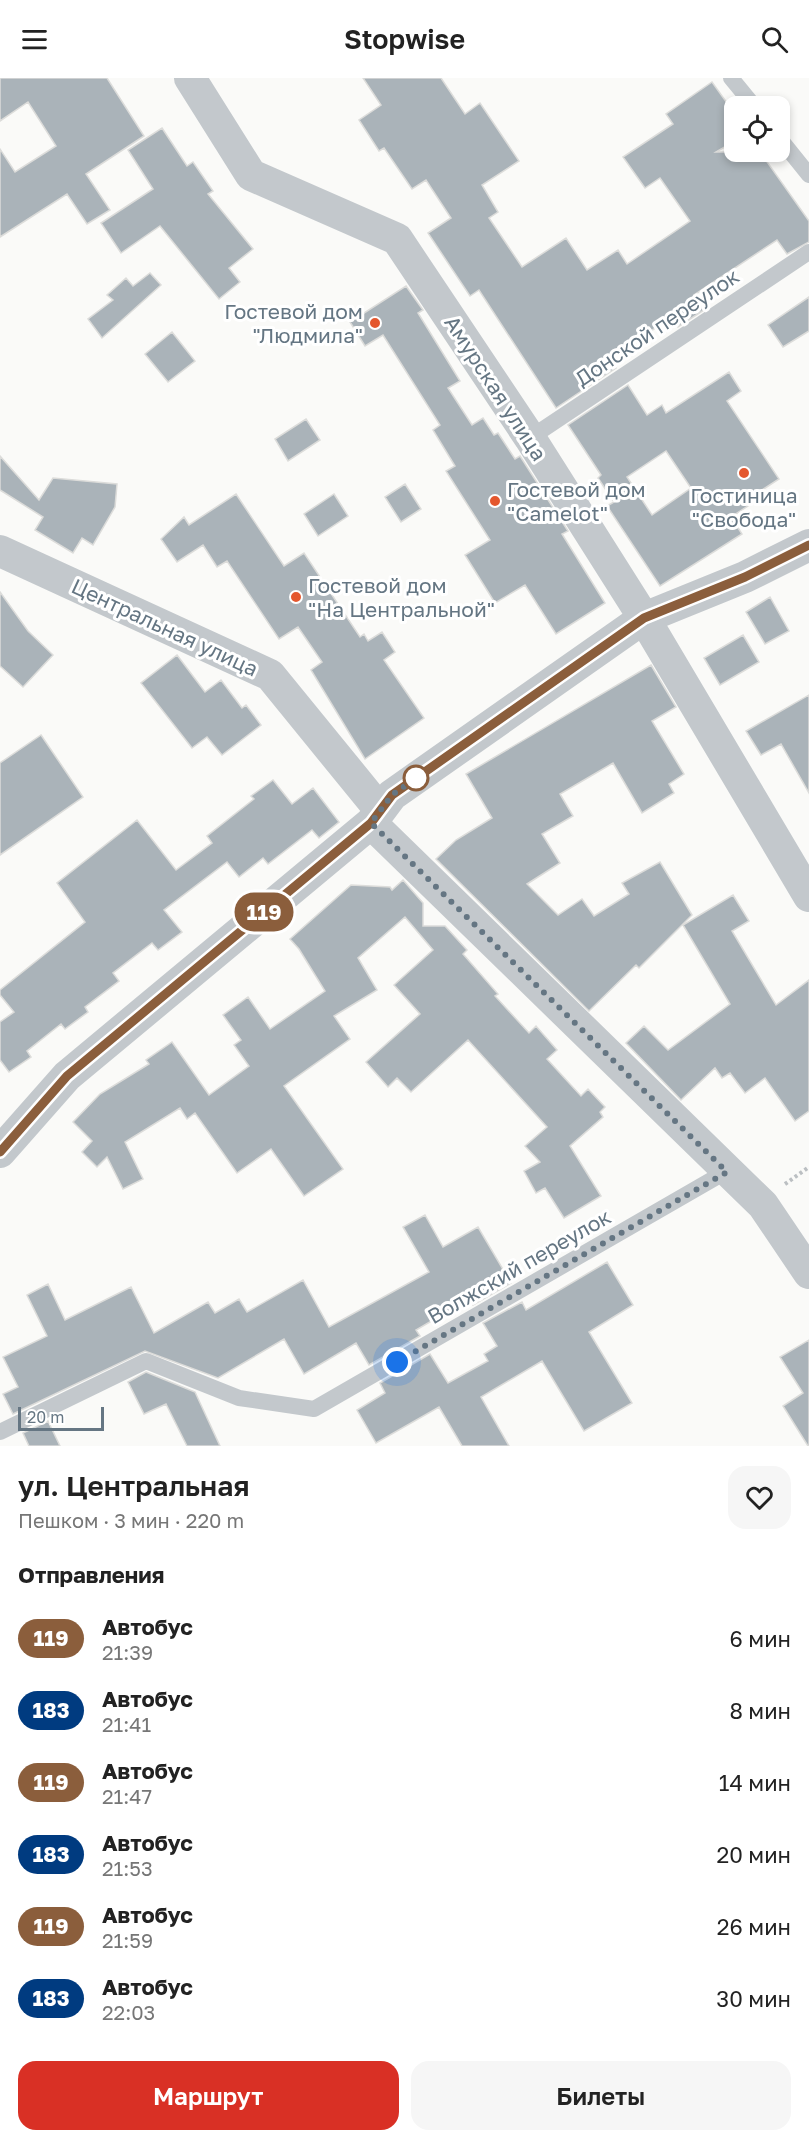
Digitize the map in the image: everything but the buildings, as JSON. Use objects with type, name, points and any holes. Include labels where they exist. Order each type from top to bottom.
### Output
[{"type":"street","name":"Амурская улица","points":[[190,78],[251,175],[397,239],[530,438],[644,618],[809,896]]},
{"type":"street","points":[[0,1152],[67,1076],[375,817],[392,795],[644,618],[745,577],[809,545]]},
{"type":"street","name":"Центральная улица","points":[[0,551],[270,675],[375,817],[727,1172],[764,1205],[809,1273]]},
{"type":"lane","points":[[731,78],[746,96]]},
{"type":"lane","points":[[790,151],[809,175]]},
{"type":"lane","name":"Донской переулок","points":[[530,438],[809,252]]},
{"type":"lane","name":"Волжский переулок","points":[[0,1432],[146,1361],[239,1398],[314,1409],[727,1172]]},
{"type":"bus line","name":"119","points":[[0,1152],[67,1076],[371,823],[392,795],[644,618],[745,577],[809,545]]},
{"type":"place","name":"Гостевой дом \"Людмила\"","points":[[375,323]]},
{"type":"place","name":"Гостиница \"Свобода\"","points":[[744,473]]},
{"type":"place","name":"Гостевой дом \"Camelot\"","points":[[495,501]]},
{"type":"place","name":"Гостевой дом \"На Центральной\"","points":[[296,597]]},
{"type":"route","points":[[397,1362],[727,1172],[371,823],[392,795],[416,778]]}]
